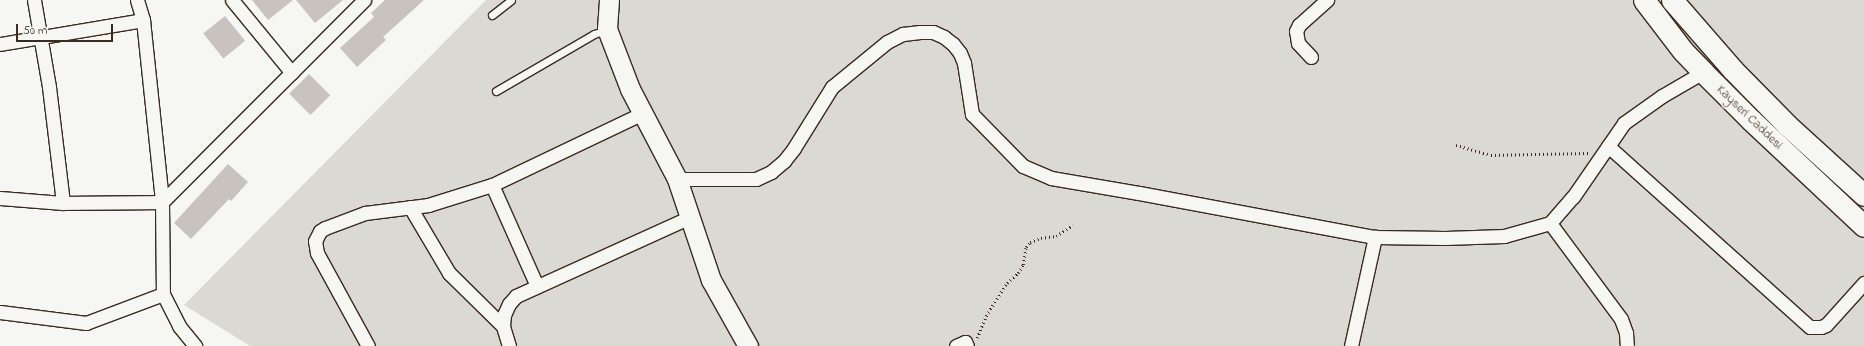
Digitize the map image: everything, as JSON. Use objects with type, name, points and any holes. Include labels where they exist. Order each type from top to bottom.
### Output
[{"type":"main road","name":"Kayseri Caddesi","points":[[1644,0],[1683,50],[1703,72],[1750,120],[1864,226]]},
{"type":"main road","name":"Kayseri Caddesi","points":[[1672,0],[1733,70],[1787,124],[1864,195]]},
{"type":"street","points":[[34,0],[49,87],[63,203]]},
{"type":"street","points":[[137,0],[142,20],[162,202],[163,294],[179,326],[195,346]]},
{"type":"street","points":[[232,0],[292,73]]},
{"type":"street","points":[[609,0],[608,29],[630,89],[678,179],[711,280],[748,346]]},
{"type":"street","points":[[1311,58],[1298,43],[1296,31],[1299,25],[1327,0]]},
{"type":"street","points":[[0,198],[63,203],[162,202],[292,73],[358,2]]},
{"type":"street","points":[[0,44],[142,20]]},
{"type":"street","points":[[678,179],[756,179],[771,172],[784,161],[794,148],[832,87],[887,42],[903,34],[933,32],[949,40],[960,53],[964,64],[972,114],[1023,166],[1051,178],[1375,237],[1445,238],[1504,236],[1550,223],[1573,197],[1624,123],[1662,96],[1703,72]]},
{"type":"street","points":[[368,346],[316,253],[316,236],[325,228],[365,213],[428,205],[492,185],[643,113]]},
{"type":"street","points":[[1605,149],[1810,327],[1821,328],[1826,325],[1864,283]]},
{"type":"street","points":[[492,185],[537,286]]},
{"type":"street","points":[[410,207],[449,272],[503,326]]},
{"type":"street","points":[[509,346],[503,326],[504,315],[509,304],[516,296],[690,217]]},
{"type":"street","points":[[1550,223],[1621,319],[1626,333],[1627,346]]},
{"type":"street","points":[[1351,346],[1375,237]]},
{"type":"street","points":[[0,312],[86,323],[163,294]]},
{"type":"street","points":[[956,346],[965,342],[972,343]]},
{"type":"lane","points":[[492,15],[511,0]]},
{"type":"lane","points":[[496,91],[594,34],[608,29]]},
{"type":"path","points":[[1456,145],[1491,155],[1605,149]]},
{"type":"path","points":[[972,343],[986,316],[1007,283],[1018,273],[1023,265],[1026,247],[1030,242],[1041,238],[1056,236],[1073,225]]},
{"type":"shaded area","points":[[486,0],[1864,0],[1864,346],[250,346],[184,305]]},
{"type":"building","points":[[252,0],[293,0],[268,20]]},
{"type":"building","points":[[296,0],[343,0],[315,23]]},
{"type":"building","points":[[385,0],[424,0],[383,37],[386,40],[357,67],[340,48],[374,17],[371,13]]},
{"type":"building","points":[[225,16],[245,41],[223,58],[203,34]]},
{"type":"building","points":[[309,74],[330,95],[310,115],[289,94]]},
{"type":"building","points":[[228,164],[248,182],[231,201],[229,199],[191,239],[174,223]]}]
